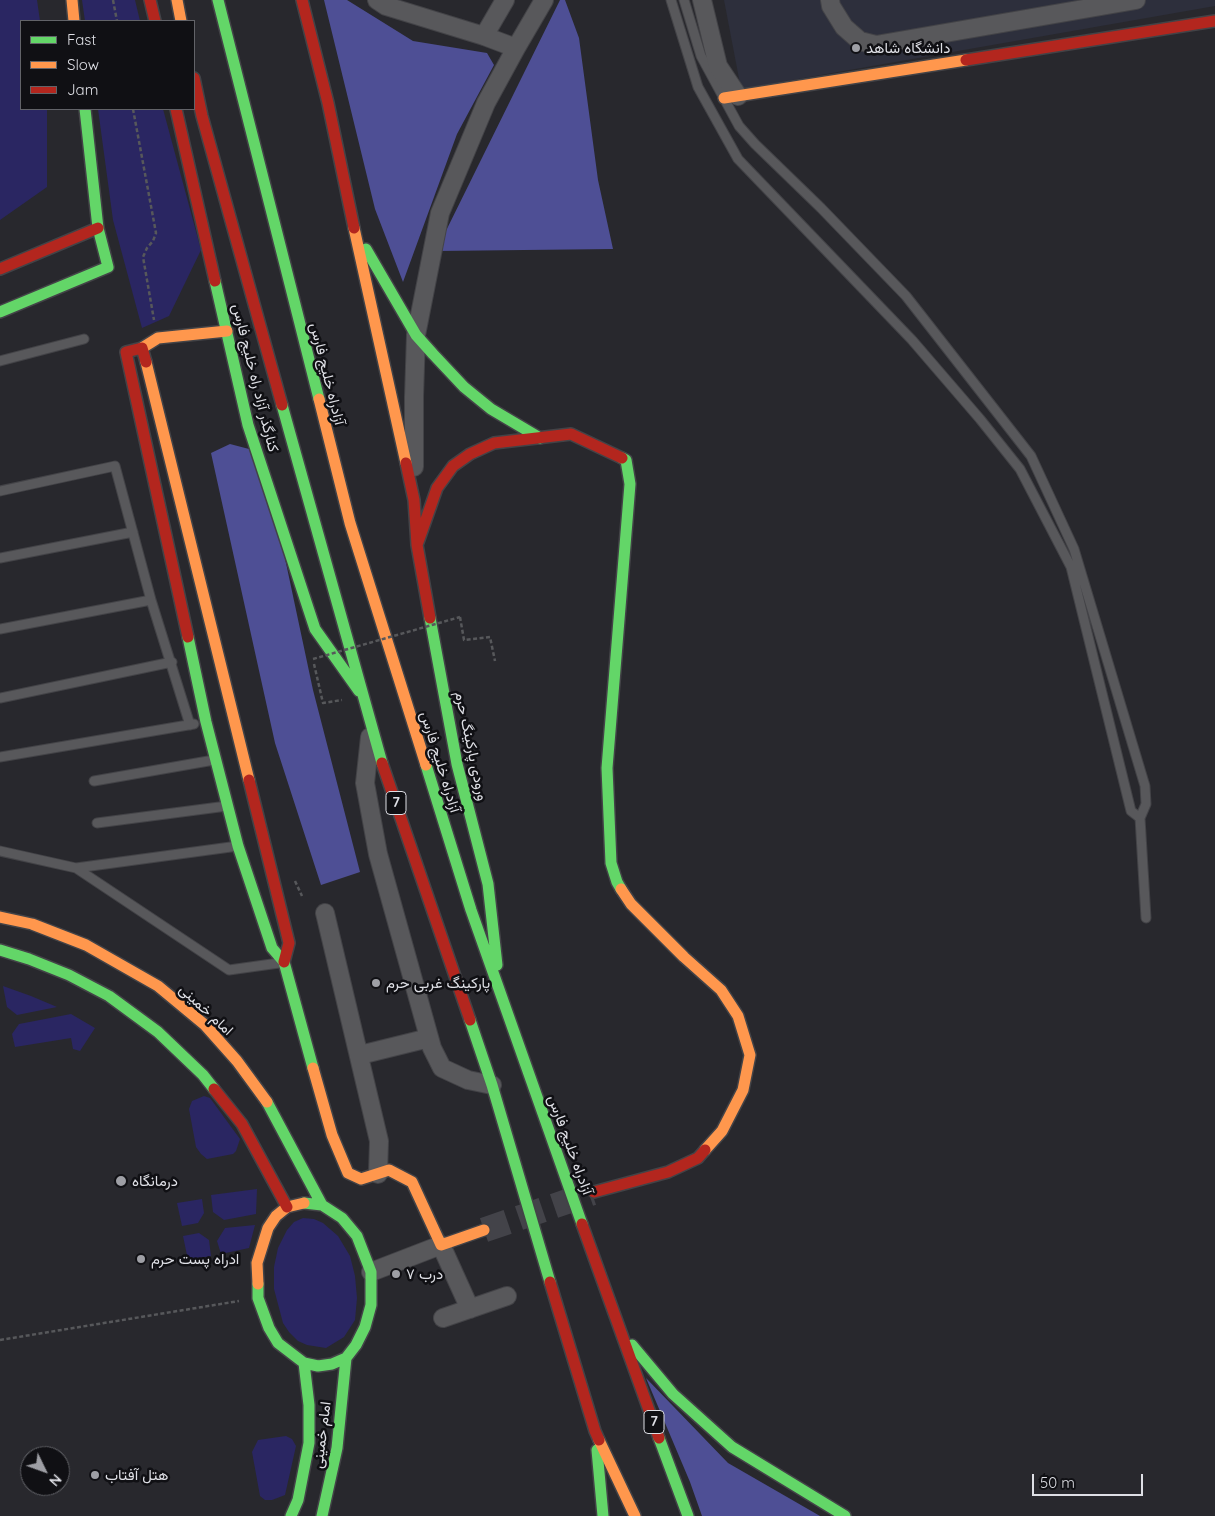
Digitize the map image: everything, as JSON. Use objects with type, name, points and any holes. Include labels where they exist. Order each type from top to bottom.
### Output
[{"type":"main road","points":[[72,0],[74,20]]},
{"type":"main road","points":[[150,0],[155,20]]},
{"type":"main road","points":[[177,0],[181,20]]},
{"type":"main road","name":"آزادراه خلیج فارس","points":[[218,0],[350,524],[471,910],[619,1329],[688,1516]]},
{"type":"main road","points":[[302,0],[328,102],[414,500]]},
{"type":"main road","points":[[731,98],[1215,21]]},
{"type":"main road","name":"7","points":[[195,83],[202,116],[381,759],[492,1085],[595,1431],[635,1516]]},
{"type":"main road","points":[[0,312],[108,267],[98,228],[84,110]]},
{"type":"main road","name":"کنارگذر آزاد راه خلیج فارس","points":[[176,110],[248,425],[315,629],[363,696]]},
{"type":"main road","points":[[0,270],[98,228]]},
{"type":"main road","points":[[354,228],[416,334],[464,388],[491,409],[540,438]]},
{"type":"main road","points":[[226,331],[158,338],[142,348],[126,352],[206,722],[238,846],[272,948],[284,962],[332,1135],[348,1173],[361,1180],[389,1170],[412,1182],[440,1245],[484,1230]]},
{"type":"main road","points":[[142,348],[289,942],[284,962]]},
{"type":"main road","points":[[417,546],[437,488],[453,466],[470,454],[494,443],[571,434],[626,460],[630,484],[607,768],[611,863],[617,882],[631,904],[684,957],[721,990],[738,1016],[750,1055],[743,1090],[739,1098],[722,1131],[698,1158],[668,1172],[594,1192]]},
{"type":"main road","name":"ورودی پارکینگ حرم","points":[[414,500],[417,546],[457,764],[488,884],[501,997]]},
{"type":"main road","name":"امام خمینی","points":[[0,918],[32,924],[95,950],[158,986],[205,1025],[237,1061],[270,1106],[322,1205]]},
{"type":"main road","points":[[0,950],[69,975],[109,996],[158,1032],[203,1075],[242,1124],[287,1207]]},
{"type":"main road","points":[[304,1203],[322,1205],[342,1218],[357,1236],[371,1272],[371,1305],[365,1326],[356,1345],[346,1358],[332,1364],[318,1366],[304,1363],[278,1343],[269,1328],[258,1298],[258,1263],[268,1228],[276,1216],[287,1207],[304,1203]]},
{"type":"main road","points":[[619,1329],[673,1394],[732,1448],[845,1516]]},
{"type":"main road","name":"امام خمینی","points":[[322,1516],[337,1448],[346,1358]]},
{"type":"main road","name":"امام خمینی","points":[[291,1516],[298,1500],[309,1443],[310,1405],[304,1363]]},
{"type":"main road","points":[[595,1431],[603,1516]]},
{"type":"street","points":[[376,0],[386,6],[484,36],[516,48]]},
{"type":"street","points":[[484,36],[505,0]]},
{"type":"street","points":[[414,500],[416,334],[440,213],[486,103],[544,0]]},
{"type":"street","points":[[702,0],[718,66],[731,98]]},
{"type":"street","points":[[830,0],[831,6],[844,27],[860,40],[876,45],[1136,0]]},
{"type":"street","points":[[371,724],[365,783],[376,845],[432,1048],[442,1068],[468,1080],[492,1085]]},
{"type":"street","points":[[325,913],[379,1142],[378,1174]]},
{"type":"street","points":[[360,1055],[429,1038]]},
{"type":"street","points":[[371,1272],[440,1245],[470,1309]]},
{"type":"street","points":[[443,1318],[507,1296]]},
{"type":"lane","points":[[671,0],[698,86],[738,159],[912,340],[1020,469],[1071,566],[1131,810],[1140,818]]},
{"type":"lane","points":[[684,0],[701,56],[731,98],[739,126],[906,296],[1031,456],[1074,549],[1145,786],[1146,804],[1140,818],[1146,918]]},
{"type":"lane","points":[[0,361],[84,340]]},
{"type":"lane","points":[[0,491],[116,466],[151,600],[172,662],[190,725]]},
{"type":"lane","points":[[0,558],[133,532]]},
{"type":"lane","points":[[0,628],[151,600]]},
{"type":"lane","points":[[0,698],[172,662]]},
{"type":"lane","points":[[0,757],[206,722]]},
{"type":"lane","points":[[94,781],[216,760]]},
{"type":"lane","points":[[98,823],[227,806]]},
{"type":"lane","points":[[0,851],[76,868],[238,846]]},
{"type":"lane","points":[[76,868],[229,970],[284,962]]},
{"type":"path","points":[[113,0],[117,20]]},
{"type":"path","points":[[133,110],[156,233],[143,257],[158,338]]},
{"type":"path","points":[[323,703],[313,659],[460,617],[464,640],[490,637],[495,661]]},
{"type":"path","points":[[293,876],[302,896]]},
{"type":"path","points":[[0,1340],[258,1298]]},
{"type":"shaded area","points":[[0,0],[37,0],[40,20],[20,20],[20,110],[47,110],[47,187],[0,220]]},
{"type":"shaded area","points":[[82,0],[135,0],[140,20],[85,20]]},
{"type":"shaded area","points":[[324,0],[347,0],[413,41],[487,53],[494,65],[457,134],[403,282],[375,209]]},
{"type":"shaded area","points":[[560,0],[565,0],[579,38],[598,180],[613,249],[436,251]]},
{"type":"shaded area","name":"دانشگاه شاهد","points":[[724,0],[1215,0],[1215,6],[741,89]]},
{"type":"shaded area","points":[[98,110],[163,110],[201,250],[169,316],[142,328],[113,220]]},
{"type":"shaded area","points":[[230,444],[249,449],[276,516],[313,690],[360,872],[321,885],[275,743],[211,453]]},
{"type":"shaded area","points":[[3,986],[57,1007],[17,1015],[7,1007]]},
{"type":"shaded area","points":[[71,1014],[95,1028],[80,1051],[73,1049],[71,1038],[15,1047],[12,1034],[19,1024]]},
{"type":"shaded area","points":[[204,1096],[210,1098],[240,1139],[233,1154],[207,1159],[196,1147],[189,1109],[192,1101]]},
{"type":"shaded area","points":[[257,1189],[256,1214],[224,1220],[213,1212],[211,1195]]},
{"type":"shaded area","points":[[202,1199],[204,1213],[198,1223],[182,1226],[177,1203]]},
{"type":"shaded area","points":[[303,1218],[314,1219],[323,1223],[338,1236],[350,1256],[355,1276],[357,1298],[355,1320],[344,1337],[326,1348],[307,1345],[298,1341],[289,1332],[283,1323],[274,1289],[274,1267],[278,1248],[287,1230],[294,1222]]},
{"type":"shaded area","points":[[255,1225],[249,1248],[221,1254],[217,1241],[225,1228]]},
{"type":"shaded area","points":[[199,1233],[209,1240],[211,1256],[188,1260],[183,1236]]},
{"type":"shaded area","points":[[646,1378],[728,1463],[820,1516],[702,1516],[690,1482]]},
{"type":"shaded area","points":[[286,1436],[292,1439],[296,1446],[285,1495],[272,1500],[265,1500],[260,1496],[252,1452],[258,1440]]},
{"type":"tunnel","points":[[484,1230],[592,1193]]},
{"type":"traffic: fast","points":[[218,0],[319,399]]},
{"type":"traffic: fast","points":[[0,312],[108,267],[98,228],[85,110]]},
{"type":"traffic: fast","points":[[366,249],[416,335],[433,354],[464,387],[491,409],[540,438]]},
{"type":"traffic: fast","points":[[215,281],[248,425],[315,629],[359,691]]},
{"type":"traffic: fast","points":[[282,405],[382,763]]},
{"type":"traffic: fast","points":[[621,889],[611,863],[607,768],[630,484],[626,460],[622,458]]},
{"type":"traffic: fast","points":[[430,618],[457,764],[488,884],[497,965]]},
{"type":"traffic: fast","points":[[188,637],[206,722],[238,846],[272,948],[284,962],[313,1068]]},
{"type":"traffic: fast","points":[[426,765],[471,910],[582,1224]]},
{"type":"traffic: fast","points":[[0,950],[69,975],[109,996],[158,1032],[203,1075],[214,1089]]},
{"type":"traffic: fast","points":[[470,1020],[492,1085],[550,1282]]},
{"type":"traffic: fast","points":[[267,1102],[322,1205]]},
{"type":"traffic: fast","points":[[258,1284],[258,1298],[269,1328],[278,1343],[304,1363],[318,1366],[332,1364],[346,1358],[356,1345],[365,1327],[371,1305],[371,1272],[357,1236],[342,1218],[322,1205],[304,1203]]},
{"type":"traffic: fast","points":[[632,1345],[673,1394],[732,1447],[845,1516]]},
{"type":"traffic: fast","points":[[322,1516],[337,1448],[346,1358]]},
{"type":"traffic: fast","points":[[291,1516],[298,1500],[309,1443],[309,1405],[304,1363]]},
{"type":"traffic: fast","points":[[659,1438],[688,1516]]},
{"type":"traffic: fast","points":[[597,1450],[603,1516]]},
{"type":"traffic: slow","points":[[72,0],[74,20]]},
{"type":"traffic: slow","points":[[177,0],[181,20]]},
{"type":"traffic: slow","points":[[724,98],[966,60]]},
{"type":"traffic: slow","points":[[354,228],[406,463]]},
{"type":"traffic: slow","points":[[142,348],[158,338],[227,331]]},
{"type":"traffic: slow","points":[[146,362],[249,780]]},
{"type":"traffic: slow","points":[[319,399],[350,523],[426,765]]},
{"type":"traffic: slow","points":[[621,889],[631,904],[684,957],[721,990],[738,1016],[750,1055],[743,1090],[722,1131],[705,1150]]},
{"type":"traffic: slow","points":[[0,917],[32,924],[86,945],[158,986],[205,1025],[237,1061],[267,1102]]},
{"type":"traffic: slow","points":[[313,1068],[332,1135],[348,1173],[361,1179],[389,1170],[412,1182],[441,1245],[484,1230]]},
{"type":"traffic: slow","points":[[258,1284],[257,1263],[268,1228],[276,1216],[287,1207],[304,1203]]},
{"type":"traffic: slow","points":[[599,1440],[635,1516]]},
{"type":"traffic: jam","points":[[150,0],[155,20]]},
{"type":"traffic: jam","points":[[302,0],[328,103],[354,228]]},
{"type":"traffic: jam","points":[[966,60],[1215,21]]},
{"type":"traffic: jam","points":[[195,83],[202,116],[282,405]]},
{"type":"traffic: jam","points":[[176,110],[215,281]]},
{"type":"traffic: jam","points":[[0,269],[98,228]]},
{"type":"traffic: jam","points":[[146,362],[142,348],[126,352],[188,637]]},
{"type":"traffic: jam","points":[[417,545],[437,488],[453,466],[470,454],[494,443],[571,434],[622,458]]},
{"type":"traffic: jam","points":[[406,463],[414,500],[417,545],[430,618]]},
{"type":"traffic: jam","points":[[382,763],[470,1020]]},
{"type":"traffic: jam","points":[[249,780],[289,943],[284,962]]},
{"type":"traffic: jam","points":[[214,1089],[242,1124],[287,1207]]},
{"type":"traffic: jam","points":[[594,1192],[668,1172],[698,1158],[705,1150]]},
{"type":"traffic: jam","points":[[582,1224],[659,1438]]},
{"type":"traffic: jam","points":[[550,1282],[599,1440]]},
{"type":"place","name":"دانشگاه شاهد","points":[[856,48]]},
{"type":"place","name":"پارکینگ غربی حرم","points":[[376,983]]},
{"type":"place","name":"درمانگاه","points":[[121,1181]]},
{"type":"place","name":"ادراه پست حرم","points":[[141,1259]]},
{"type":"place","name":"درب ۷","points":[[396,1274]]},
{"type":"place","name":"هتل آفتاب","points":[[95,1475]]}]
